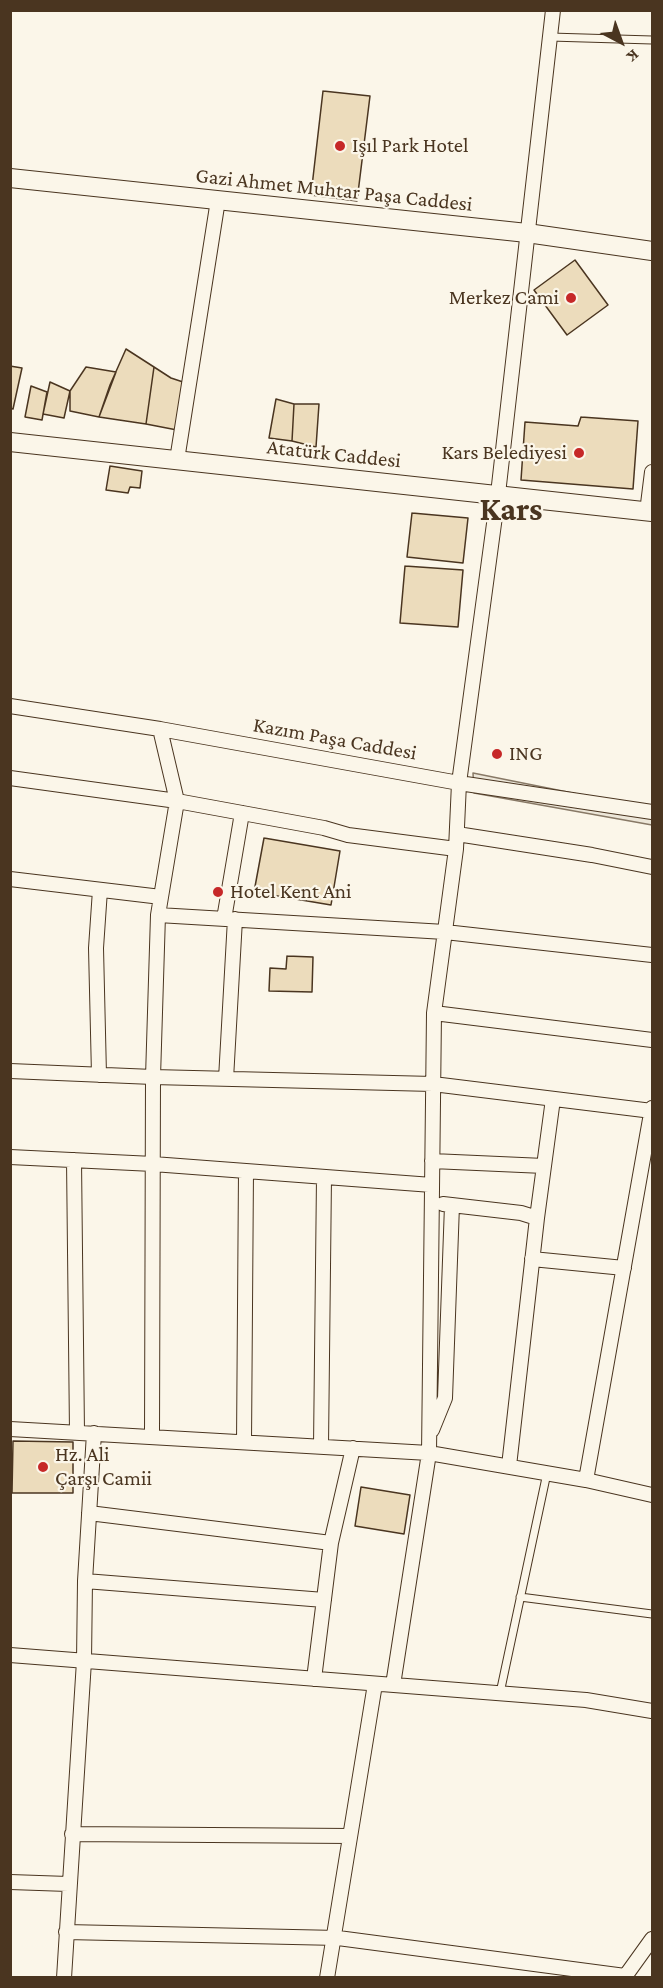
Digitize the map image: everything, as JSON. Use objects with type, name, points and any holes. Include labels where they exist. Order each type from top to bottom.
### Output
[{"type":"street","points":[[393,1685],[429,1453],[434,1013],[456,849],[459,783],[498,495],[553,10]]},
{"type":"street","name":"Gazi Ahmet Muhtar Paşa Caddesi","points":[[10,178],[527,233],[652,251]]},
{"type":"street","points":[[177,460],[218,200]]},
{"type":"street","name":"Atatürk Caddesi","points":[[10,442],[650,512]]},
{"type":"street","points":[[650,512],[652,472]]},
{"type":"street","name":"Kazım Paşa Caddesi","points":[[10,706],[160,729],[459,783],[652,812]]},
{"type":"street","points":[[152,1437],[153,1077],[158,915],[177,801],[160,729]]},
{"type":"street","points":[[10,778],[177,801],[324,828],[348,835],[456,849]]},
{"type":"street","points":[[226,1079],[229,919],[243,813]]},
{"type":"street","points":[[457,834],[592,855],[652,867]]},
{"type":"street","points":[[10,879],[161,897]]},
{"type":"street","points":[[99,1075],[96,948],[100,890]]},
{"type":"street","points":[[158,915],[445,932],[652,955]]},
{"type":"street","points":[[434,1013],[652,1040]]},
{"type":"street","points":[[10,1071],[433,1084],[652,1109],[650,1133],[586,1480]]},
{"type":"street","points":[[509,1466],[532,1259],[553,1099]]},
{"type":"street","points":[[10,1157],[153,1164],[432,1185]]},
{"type":"street","points":[[74,1160],[77,1432]]},
{"type":"street","points":[[432,1161],[544,1166]]},
{"type":"street","points":[[244,1442],[246,1171]]},
{"type":"street","points":[[321,1446],[324,1177]]},
{"type":"street","points":[[432,1203],[521,1213],[537,1218]]},
{"type":"street","points":[[429,1437],[445,1398],[452,1205]]},
{"type":"street","points":[[532,1259],[624,1268]]},
{"type":"street","points":[[10,1429],[429,1453],[586,1480],[652,1495]]},
{"type":"street","points":[[64,1977],[68,1884],[84,1661],[94,1433]]},
{"type":"street","points":[[314,1679],[331,1543],[353,1448]]},
{"type":"street","points":[[89,1513],[331,1543]]},
{"type":"street","points":[[86,1581],[324,1600]]},
{"type":"street","points":[[10,1655],[650,1706]]},
{"type":"street","points":[[327,1977],[375,1684]]},
{"type":"street","points":[[72,1834],[350,1836]]},
{"type":"street","points":[[10,1881],[68,1884]]},
{"type":"street","points":[[66,1932],[334,1938],[625,1977],[652,1939]]},
{"type":"lane","points":[[550,37],[652,40]]},
{"type":"lane","points":[[500,1694],[547,1473]]},
{"type":"lane","points":[[520,1597],[652,1614]]},
{"type":"shaded area","points":[[473,773],[652,809],[652,825],[474,793]]},
{"type":"building","name":"Işıl Park Hotel","points":[[323,91],[370,96],[357,201],[311,195]]},
{"type":"building","name":"Merkez Cami","points":[[575,260],[608,305],[567,335],[534,290]]},
{"type":"building","points":[[126,349],[154,367],[146,424],[99,417]]},
{"type":"building","points":[[10,366],[22,368],[13,409],[10,408]]},
{"type":"building","points":[[86,367],[116,372],[99,417],[70,411],[70,391]]},
{"type":"building","points":[[154,367],[171,378],[183,382],[177,430],[146,424]]},
{"type":"building","points":[[50,382],[70,391],[64,418],[43,414]]},
{"type":"building","points":[[31,386],[47,392],[42,420],[25,417]]},
{"type":"building","points":[[276,399],[294,404],[292,441],[269,438]]},
{"type":"building","points":[[294,404],[319,404],[316,447],[292,441]]},
{"type":"building","name":"Kars Belediyesi","points":[[581,417],[638,421],[633,489],[521,480],[525,422],[578,426]]},
{"type":"building","points":[[110,466],[142,471],[140,488],[130,487],[128,493],[106,490]]},
{"type":"building","points":[[412,513],[468,518],[463,563],[407,557]]},
{"type":"building","points":[[405,566],[463,570],[458,627],[400,623]]},
{"type":"building","points":[[264,838],[340,851],[331,905],[254,892]]},
{"type":"building","points":[[287,956],[313,957],[312,992],[269,991],[270,968],[286,969]]},
{"type":"building","name":"Hz. Ali Çarşı Camii","points":[[13,1441],[73,1442],[73,1493],[12,1493]]},
{"type":"building","points":[[361,1487],[410,1495],[404,1534],[355,1526]]},
{"type":"place","name":"Işıl Park Hotel","points":[[340,146]]},
{"type":"place","name":"Merkez Cami","points":[[571,298]]},
{"type":"place","name":"Kars Belediyesi","points":[[579,453]]},
{"type":"place","name":"ING","points":[[497,754]]},
{"type":"place","name":"Hotel Kent Ani","points":[[218,892]]},
{"type":"place","name":"Hz. Ali Çarşı Camii","points":[[43,1467]]},
{"type":"district","name":"Kars","points":[[511,510]]}]
